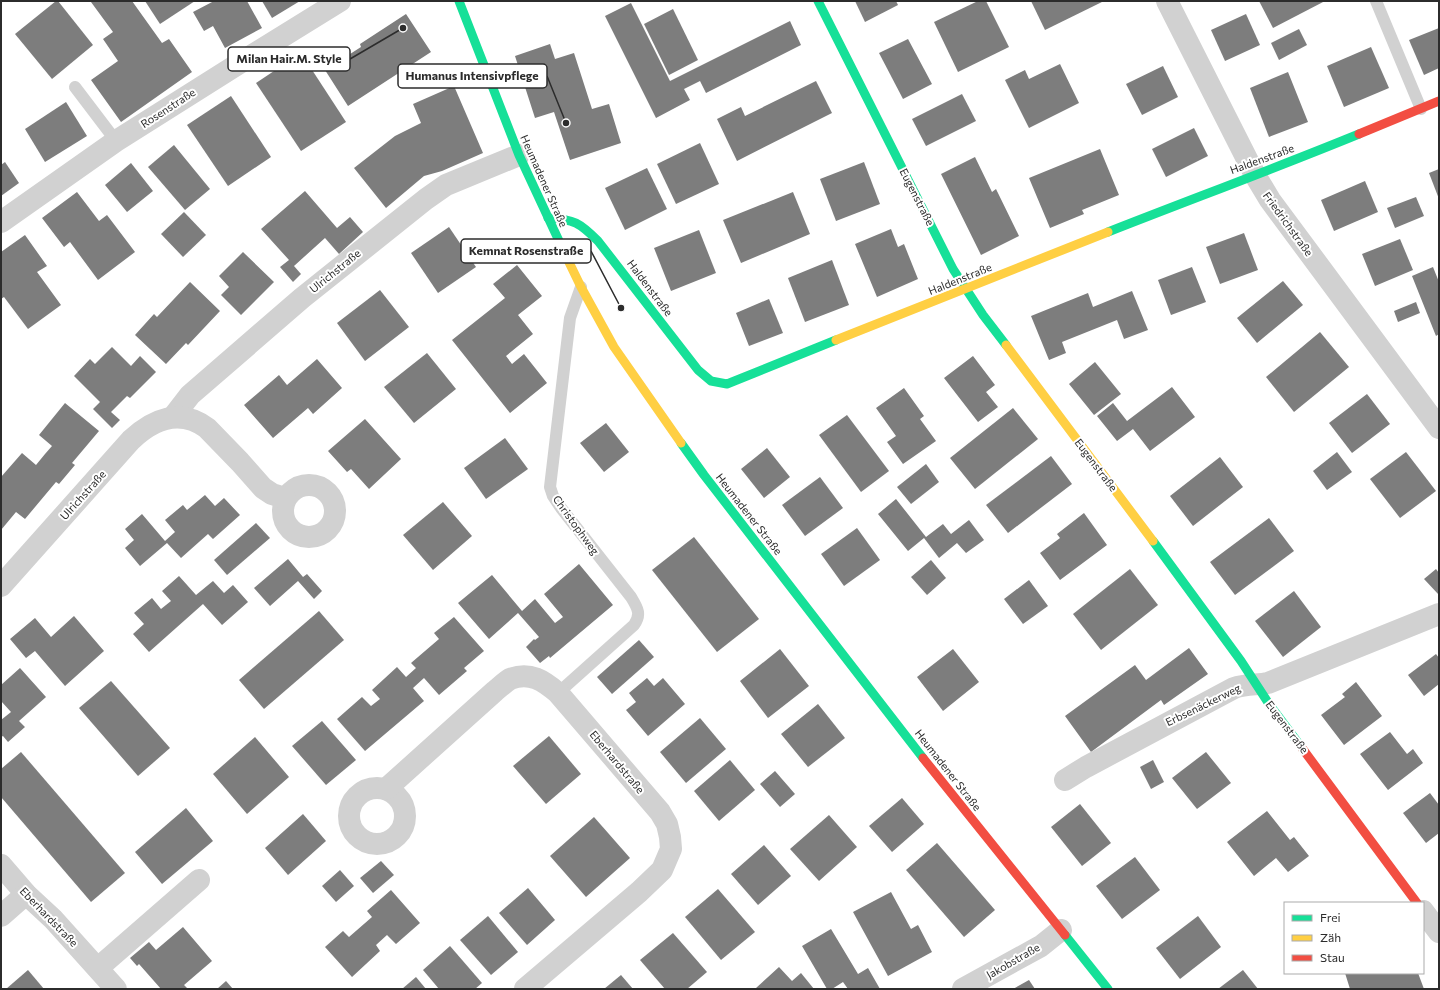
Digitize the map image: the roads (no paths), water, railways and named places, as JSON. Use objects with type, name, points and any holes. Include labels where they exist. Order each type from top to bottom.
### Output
[{"type":"street","name":"Rosenstraße","points":[[1,222],[116,141],[340,1]]},
{"type":"street","name":"Heumadener Straße","points":[[459,1],[518,155],[581,287],[614,347],[704,475],[934,772],[1108,989]]},
{"type":"street","name":"Eugenstraße","points":[[818,1],[904,172],[966,290],[983,315],[1116,491],[1241,661],[1256,685],[1416,902]]},
{"type":"street","name":"Friedrichstraße","points":[[1167,1],[1255,175],[1270,200],[1439,428]]},
{"type":"street","name":"Haldenstraße","points":[[548,218],[569,219],[577,222],[598,240],[698,370],[707,379],[717,384],[727,384],[1224,186],[1290,162],[1439,101]]},
{"type":"street","name":"Ulrichstraße","points":[[173,417],[190,395],[302,298],[426,199],[446,185],[518,155]]},
{"type":"street","name":"Ulrichstraße","points":[[1,586],[137,435],[154,422],[173,417],[201,423],[240,462],[263,488],[272,494],[285,498]]},
{"type":"street","name":"Erbsenäckerweg","points":[[1065,780],[1086,767],[1234,688],[1245,685],[1268,683],[1439,614]]},
{"type":"street","name":"Eberhardstraße","points":[[386,789],[510,679],[535,677],[545,682],[558,693],[660,812],[667,824],[671,850],[662,870],[648,884],[524,989]]},
{"type":"street","name":"Eberhardstraße","points":[[1,865],[26,894],[53,919],[116,989]]},
{"type":"street","points":[[98,968],[199,880]]},
{"type":"street","points":[[1,916],[26,894]]},
{"type":"street","points":[[1424,912],[1439,932]]},
{"type":"street","name":"Jakobstraße","points":[[963,989],[1041,946],[1061,930]]},
{"type":"lane","points":[[1376,1],[1421,109]]},
{"type":"lane","points":[[75,87],[116,141]]},
{"type":"lane","name":"Christophweg","points":[[558,693],[638,620],[636,605],[631,597],[561,508],[553,496],[550,487],[570,318],[581,287]]},
{"type":"place","name":"Milan Hair.M. Style","points":[[403,28]]},
{"type":"place","name":"Humanus Intensivpflege","points":[[566,123]]},
{"type":"place","name":"Kemnat Rosenstraße","points":[[621,308]]}]
